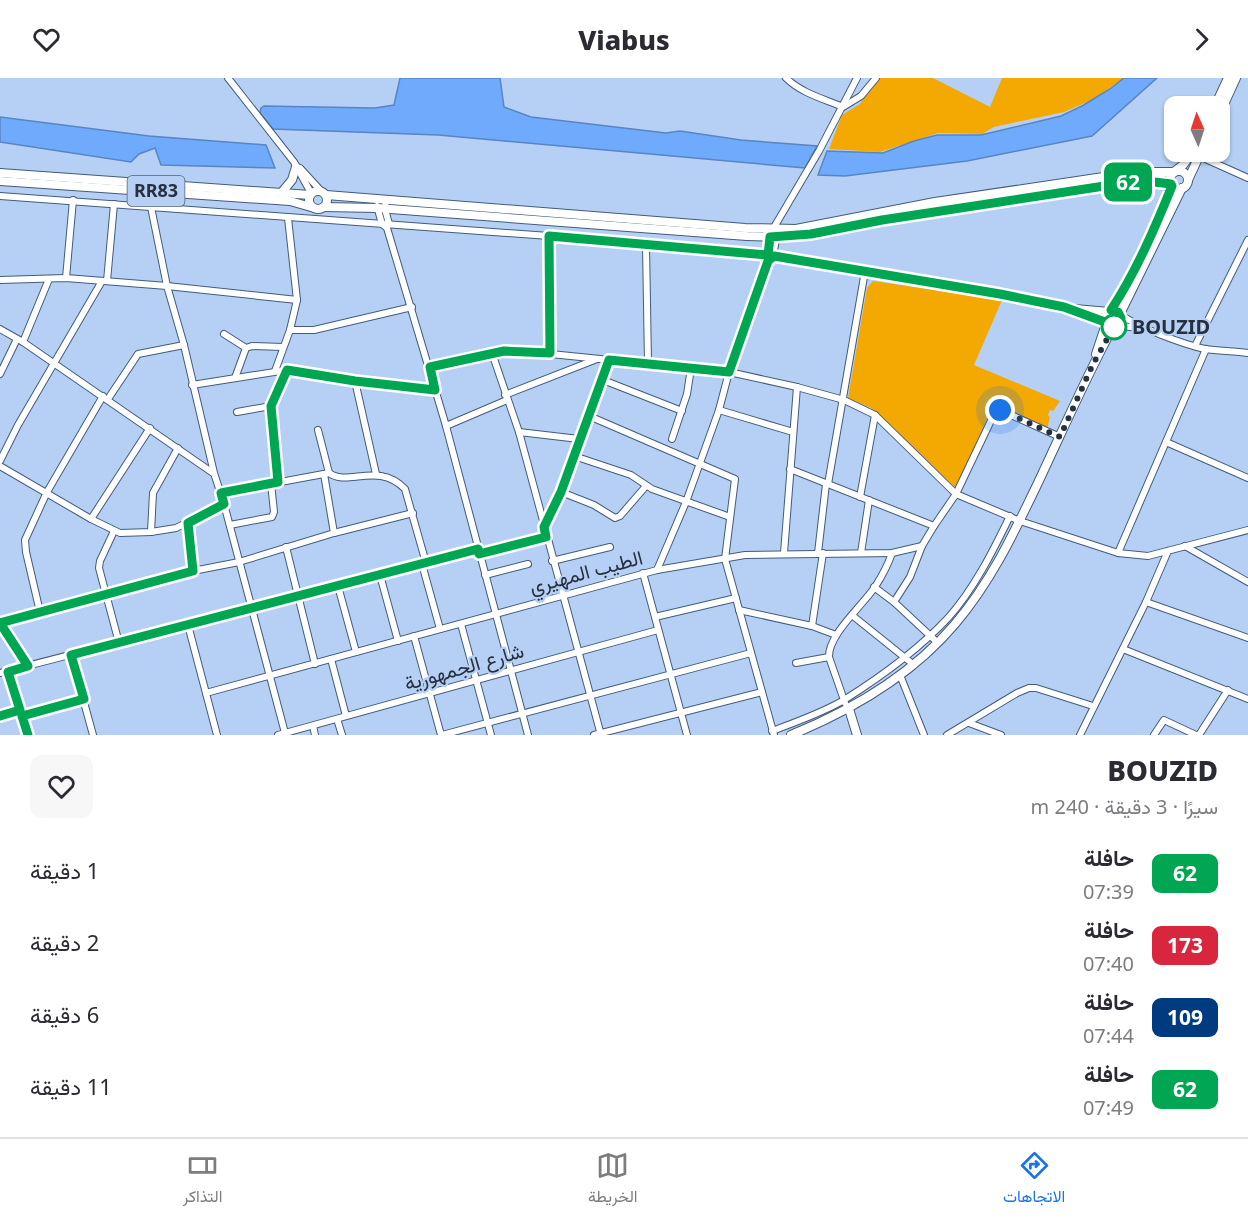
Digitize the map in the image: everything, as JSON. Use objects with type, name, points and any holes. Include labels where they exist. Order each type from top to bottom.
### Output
[{"type":"main road","points":[[1220,96],[1228,78]]},
{"type":"main road","points":[[1228,96],[1236,78]]},
{"type":"main road","points":[[1110,325],[1105,316],[1128,282],[1164,207],[1172,185],[1170,179],[1174,172],[1188,162]]},
{"type":"main road","points":[[791,735],[849,709],[914,664],[956,624],[990,577],[1060,437],[1110,325],[1121,321],[1120,315],[1188,180],[1195,162]]},
{"type":"main road","points":[[282,192],[292,180],[295,165]]},
{"type":"main road","name":"RR83","points":[[775,231],[802,228],[887,210],[1122,175],[1155,171],[1174,172]]},
{"type":"main road","points":[[1174,172],[1182,171],[1188,180]]},
{"type":"main road","name":"RR83","points":[[0,173],[324,193],[381,204]]},
{"type":"main road","name":"RR83","points":[[0,181],[290,201],[318,210],[324,207],[381,204],[811,234],[882,220],[1124,183],[1146,181],[1172,185]]},
{"type":"main road","points":[[1172,185],[1182,188]]},
{"type":"main road","points":[[324,193],[327,201],[324,207]]},
{"type":"main road","points":[[311,194],[309,200],[311,207]]},
{"type":"main road","points":[[1110,311],[1120,315]]},
{"type":"main road","points":[[849,709],[857,735]]},
{"type":"street","points":[[228,78],[295,165],[324,193]]},
{"type":"street","points":[[786,78],[811,94],[843,107]]},
{"type":"street","points":[[657,570],[686,502],[719,410],[729,372],[770,258],[775,231],[857,78]]},
{"type":"street","points":[[843,107],[861,96],[876,78]]},
{"type":"street","points":[[1216,162],[1248,178]]},
{"type":"street","points":[[295,165],[311,194]]},
{"type":"street","points":[[0,196],[646,244],[865,271],[1064,307],[1110,311]]},
{"type":"street","points":[[66,278],[73,200]]},
{"type":"street","points":[[0,461],[18,425],[105,281],[114,204]]},
{"type":"street","points":[[381,204],[430,367],[528,735]]},
{"type":"street","points":[[151,207],[167,286],[184,345],[214,473],[270,676],[282,734]]},
{"type":"street","points":[[275,371],[290,330],[297,300],[288,218]]},
{"type":"street","points":[[549,236],[550,353]]},
{"type":"street","points":[[1195,346],[1248,240]]},
{"type":"street","points":[[646,244],[648,363]]},
{"type":"street","points":[[812,626],[827,484],[844,400],[865,271]]},
{"type":"street","points":[[0,280],[66,278],[297,300]]},
{"type":"street","points":[[0,374],[20,340],[49,279]]},
{"type":"street","points":[[290,330],[314,330],[412,307]]},
{"type":"street","points":[[1064,307],[1110,325],[1144,328]]},
{"type":"street","points":[[1120,315],[1144,328],[1195,346],[1248,353]]},
{"type":"street","points":[[0,329],[20,340],[214,473]]},
{"type":"street","points":[[224,334],[246,348]]},
{"type":"street","points":[[40,612],[25,540],[47,492],[105,398],[138,354],[184,345]]},
{"type":"street","points":[[246,348],[252,346],[283,347]]},
{"type":"street","points":[[235,378],[246,348]]},
{"type":"street","points":[[1118,553],[1206,349]]},
{"type":"street","points":[[430,367],[511,350],[729,372],[844,400],[875,415],[956,494],[1020,521],[1118,553],[1143,556],[1248,530]]},
{"type":"street","points":[[492,353],[519,432],[590,695],[598,734],[762,692]]},
{"type":"street","points":[[446,426],[597,358]]},
{"type":"street","points":[[544,527],[561,492],[609,360]]},
{"type":"street","points":[[672,439],[682,411],[691,368]]},
{"type":"street","points":[[192,385],[287,370],[435,390]]},
{"type":"street","points":[[230,525],[269,519],[274,516],[271,406],[287,370]]},
{"type":"street","points":[[603,380],[682,411]]},
{"type":"street","points":[[355,381],[376,474]]},
{"type":"street","points":[[784,553],[796,387]]},
{"type":"street","points":[[237,412],[271,406]]},
{"type":"street","points":[[719,410],[794,432]]},
{"type":"street","points":[[894,602],[910,577],[922,546],[956,494],[996,410],[1060,437]]},
{"type":"street","points":[[860,497],[875,415]]},
{"type":"street","points":[[589,416],[734,478],[736,483],[725,559],[773,733],[843,700],[904,657],[930,635],[948,617],[973,583],[995,547],[1010,516]]},
{"type":"street","points":[[91,519],[150,428]]},
{"type":"street","points":[[318,429],[334,533]]},
{"type":"street","points":[[519,432],[579,439]]},
{"type":"street","points":[[1166,442],[1248,478]]},
{"type":"street","points":[[152,532],[153,493],[178,448]]},
{"type":"street","points":[[574,456],[631,475],[646,486],[730,517]]},
{"type":"street","points":[[0,466],[91,519],[114,531],[124,533],[176,528],[224,504]]},
{"type":"street","points":[[790,469],[934,526]]},
{"type":"street","points":[[221,493],[326,473],[340,477],[376,474],[404,487],[413,513],[440,629]]},
{"type":"street","points":[[561,492],[594,505],[615,518],[620,516],[646,486]]},
{"type":"street","points":[[861,553],[868,500]]},
{"type":"street","points":[[28,666],[0,623],[193,571],[239,562],[334,533],[413,513]]},
{"type":"street","points":[[188,523],[193,571]]},
{"type":"street","points":[[114,531],[99,564],[118,643]]},
{"type":"street","points":[[0,674],[380,574],[546,537]]},
{"type":"street","name":"الطيب المهيري","points":[[206,693],[657,570],[745,555],[892,553],[922,546]]},
{"type":"street","points":[[1184,546],[1248,582]]},
{"type":"street","points":[[286,547],[315,664]]},
{"type":"street","points":[[552,561],[610,547]]},
{"type":"street","points":[[1080,735],[1146,602],[1168,551]]},
{"type":"street","points":[[849,709],[843,700],[829,657],[829,650],[836,635],[874,587],[892,553]]},
{"type":"street","points":[[485,575],[528,564]]},
{"type":"street","points":[[643,573],[687,735]]},
{"type":"street","points":[[380,574],[399,641]]},
{"type":"street","points":[[338,586],[356,652]]},
{"type":"street","points":[[874,587],[894,602],[938,643]]},
{"type":"street","points":[[655,617],[736,598]]},
{"type":"street","points":[[1146,602],[1248,638]]},
{"type":"street","points":[[739,610],[812,626],[836,635]]},
{"type":"street","points":[[853,616],[914,664]]},
{"type":"street","points":[[461,624],[491,735]]},
{"type":"street","points":[[188,625],[218,735]]},
{"type":"street","name":"شارع الجمهورية","points":[[282,734],[658,630]]},
{"type":"street","points":[[414,636],[441,735],[751,652]]},
{"type":"street","points":[[1123,649],[1248,699]]},
{"type":"street","points":[[71,655],[93,735]]},
{"type":"street","points":[[796,663],[829,657]]},
{"type":"street","points":[[331,659],[346,716]]},
{"type":"street","points":[[8,672],[28,735]]},
{"type":"street","points":[[900,675],[924,735]]},
{"type":"street","points":[[947,735],[1029,688],[1036,688],[1093,706]]},
{"type":"street","points":[[1154,735],[1164,720],[1197,735],[1228,690]]},
{"type":"street","points":[[0,716],[84,699]]},
{"type":"street","points":[[337,719],[342,735]]},
{"type":"street","points":[[969,723],[1001,735]]},
{"type":"street","points":[[313,726],[315,735]]},
{"type":"shaded area","points":[[877,78],[933,78],[990,107],[1002,78],[1124,78],[1094,99],[1064,112],[994,127],[982,134],[938,133],[880,152],[829,149],[842,115],[860,104]]},
{"type":"shaded area","points":[[873,281],[1002,300],[974,365],[1060,401],[1053,411],[1050,410],[1047,429],[997,406],[992,408],[956,488],[871,408],[848,398],[867,288]]},
{"type":"water","points":[[400,78],[500,78],[504,107],[531,117],[666,133],[680,131],[741,140],[817,146],[805,168],[438,135],[273,129],[260,113],[264,106],[375,108],[394,105]]},
{"type":"water","points":[[1124,78],[1157,78],[1092,136],[967,161],[845,176],[818,175],[827,151],[883,153],[937,135],[981,135],[1061,116],[1082,106]]},
{"type":"water","points":[[0,117],[149,136],[266,145],[275,168],[161,165],[155,148],[139,154],[131,162],[0,142]]},
{"type":"bus line","name":"62","points":[[0,716],[20,710],[8,672],[28,666],[0,623],[193,571],[188,523],[203,513],[224,504],[221,493],[278,482],[271,406],[287,370],[435,390],[430,367],[504,351],[550,353],[549,236],[768,255],[770,237],[811,234],[882,220],[1139,181],[1171,184],[1172,186],[1128,282],[1111,310],[1121,315],[1120,324],[1116,327],[1110,327],[1105,322],[1064,307],[1022,298],[774,256],[768,261],[729,372],[609,360],[561,492],[544,527],[546,537],[479,554],[478,549],[71,655],[84,699],[22,716],[28,735]]},
{"type":"place","name":"BOUZID","points":[[1114,327]]},
{"type":"route","points":[[1000,410],[1060,437],[1093,364],[1114,327]]}]
